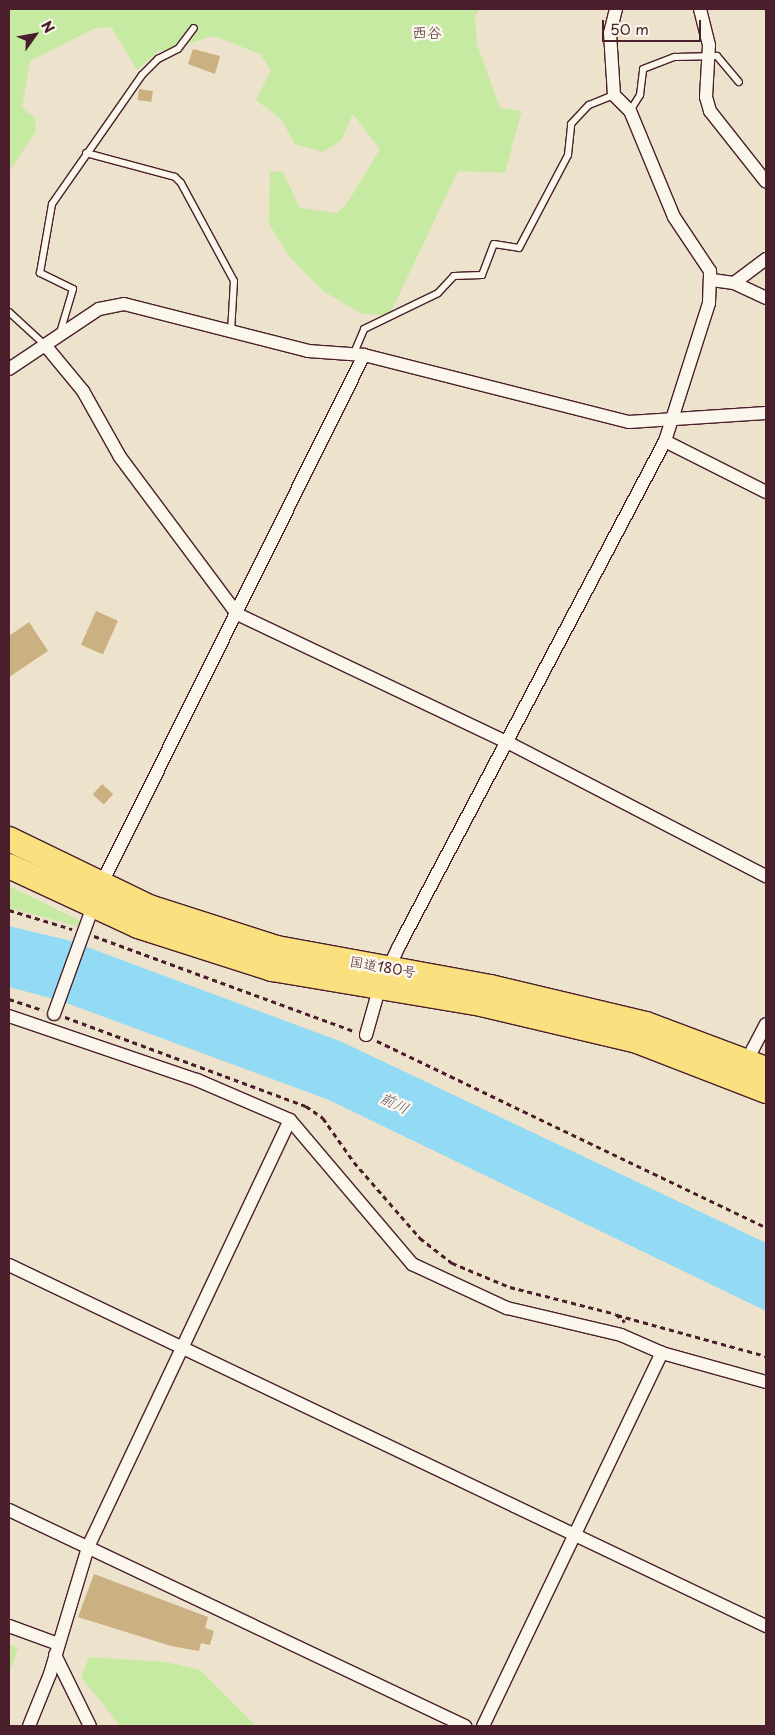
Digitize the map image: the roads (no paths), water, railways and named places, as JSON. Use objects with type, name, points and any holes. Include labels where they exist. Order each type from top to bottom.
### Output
[{"type":"highway","name":"国道180号","points":[[9,839],[138,926],[272,969],[379,989],[481,1004],[750,1069]]},
{"type":"highway","name":"国道180号","points":[[9,866],[96,897],[277,948],[391,969],[646,1024],[750,1069],[766,1091]]},
{"type":"street","points":[[366,1035],[379,989],[665,441],[668,420],[710,303],[712,280],[703,258],[674,217],[630,110],[614,95],[610,33],[616,9]]},
{"type":"street","points":[[700,9],[709,44],[707,59],[710,110],[766,182]]},
{"type":"street","points":[[734,283],[766,259]]},
{"type":"street","points":[[712,280],[734,283],[766,298]]},
{"type":"street","points":[[9,370],[99,309],[124,304],[231,333],[308,351],[359,354],[629,422],[668,420],[717,413],[766,413]]},
{"type":"street","points":[[45,345],[83,391],[120,457],[237,614],[507,742],[766,876]]},
{"type":"street","points":[[55,1011],[96,897],[237,614],[359,354]]},
{"type":"street","points":[[665,441],[766,492]]},
{"type":"street","points":[[9,1016],[197,1080],[290,1120],[412,1264],[507,1308],[621,1335],[662,1353],[766,1382]]},
{"type":"street","points":[[750,1069],[766,1024]]},
{"type":"street","points":[[29,1726],[56,1650],[88,1547],[290,1120]]},
{"type":"street","points":[[9,1265],[181,1349],[576,1534],[766,1626]]},
{"type":"street","points":[[483,1726],[662,1353]]},
{"type":"street","points":[[9,1510],[465,1726]]},
{"type":"street","points":[[9,1626],[56,1650],[90,1726]]},
{"type":"lane","points":[[59,336],[73,289],[40,273],[52,204],[86,152],[142,76],[158,59],[178,49],[194,28]]},
{"type":"lane","points":[[630,110],[640,95],[640,73],[648,64],[675,56],[707,59],[721,58],[739,82]]},
{"type":"lane","points":[[359,354],[364,329],[438,292],[454,276],[482,275],[494,244],[519,248],[568,155],[571,124],[589,106],[614,95]]},
{"type":"lane","points":[[86,152],[175,177],[181,183],[234,281],[231,333]]},
{"type":"lane","points":[[9,312],[45,345]]},
{"type":"water","name":"前川","points":[[9,926],[71,941],[342,1042],[766,1243],[766,1311],[329,1100],[61,1001],[9,987]]},
{"type":"district","name":"西谷","points":[[427,32]]}]
